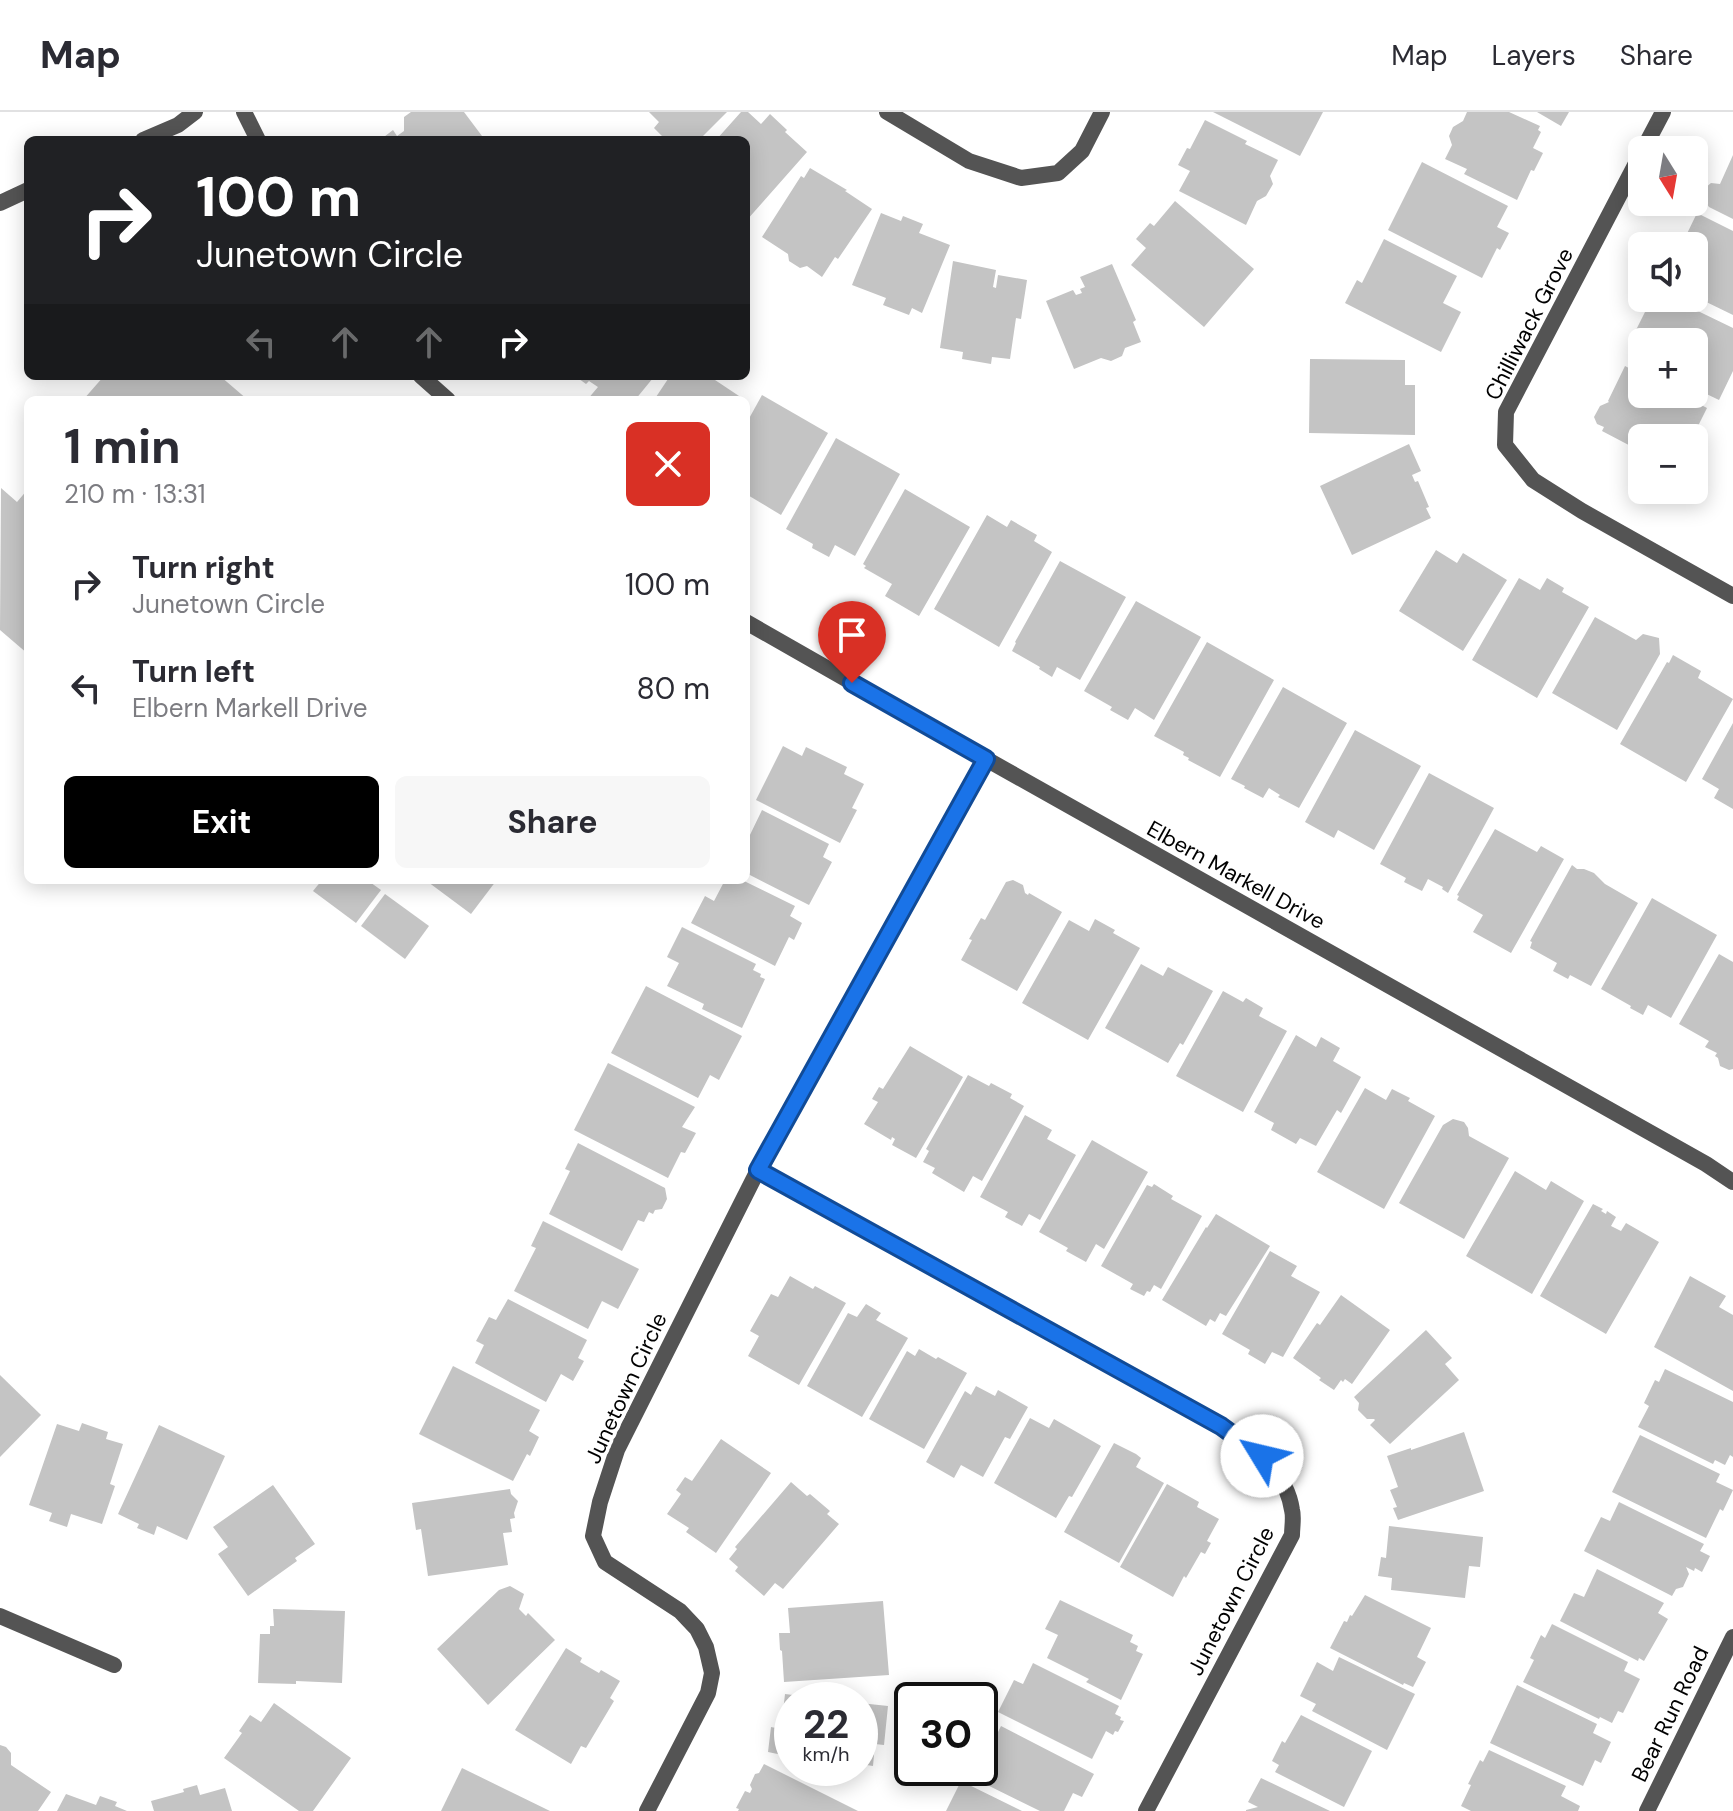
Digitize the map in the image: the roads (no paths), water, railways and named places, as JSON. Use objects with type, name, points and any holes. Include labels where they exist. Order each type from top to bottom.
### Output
[{"type":"street","points":[[152,136],[178,125],[195,112]]},
{"type":"street","points":[[244,112],[256,136]]},
{"type":"street","points":[[887,112],[969,161],[1021,178],[1058,173],[1082,151],[1102,112]]},
{"type":"street","name":"Chilliwack Grove","points":[[1650,136],[1663,112]]},
{"type":"street","name":"Chilliwack Grove","points":[[1628,178],[1506,412],[1505,445],[1533,480],[1733,596]]},
{"type":"street","points":[[0,203],[24,192]]},
{"type":"street","points":[[426,380],[444,396]]},
{"type":"street","name":"Elbern Markell Drive","points":[[750,624],[1733,1182]]},
{"type":"street","name":"Junetown Circle","points":[[647,1811],[708,1693],[712,1673],[706,1647],[697,1629],[680,1611],[605,1562],[593,1536],[600,1502],[617,1450],[758,1170],[986,759]]},
{"type":"street","name":"Elbern Markell Drive","points":[[1706,1164],[1733,1170]]},
{"type":"street","name":"Junetown Circle","points":[[758,1170],[1221,1426],[1262,1456],[1281,1478],[1292,1510],[1292,1535],[1146,1811]]},
{"type":"street","points":[[0,1616],[114,1665]]},
{"type":"street","name":"Bear Run Road","points":[[1647,1811],[1733,1637]]}]
